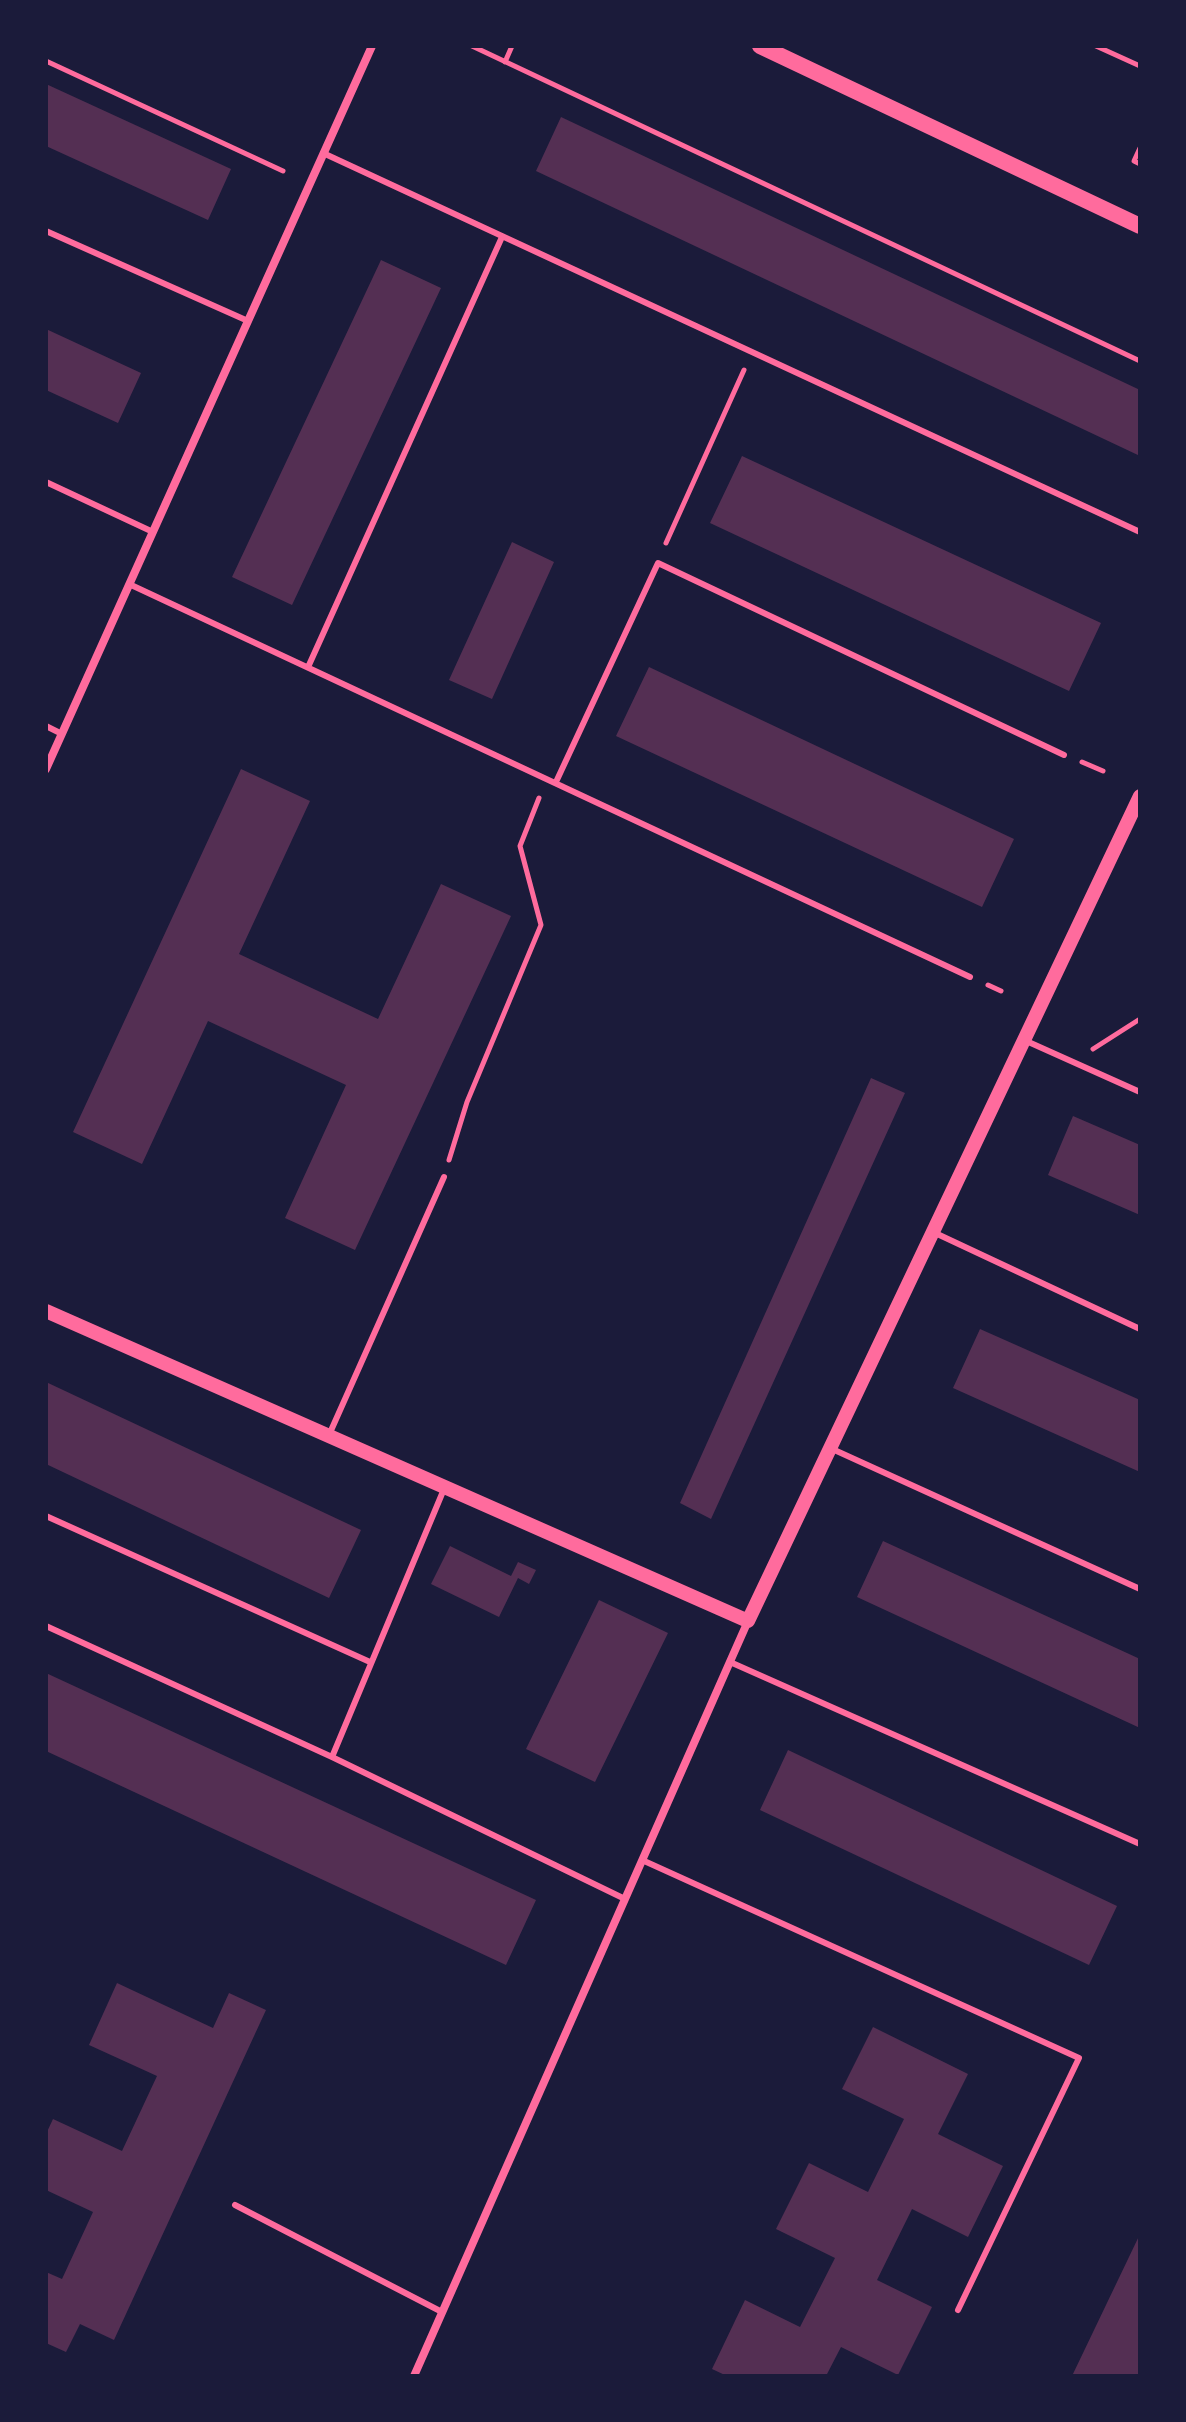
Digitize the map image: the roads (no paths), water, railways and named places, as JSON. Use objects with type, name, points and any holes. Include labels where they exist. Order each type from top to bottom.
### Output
[{"type":"main road","points":[[760,46],[1140,226]]},
{"type":"street","points":[[46,769],[372,46]]},
{"type":"street","points":[[414,2376],[748,1621],[1140,796]]},
{"type":"street","points":[[46,1311],[748,1621]]},
{"type":"lane","points":[[323,153],[1140,532]]},
{"type":"lane","points":[[46,231],[248,321]]},
{"type":"lane","points":[[309,665],[502,237]]},
{"type":"lane","points":[[46,482],[153,532]]},
{"type":"lane","points":[[556,782],[658,563],[1064,755]]},
{"type":"lane","points":[[129,584],[309,665],[970,977]]},
{"type":"lane","points":[[46,726],[62,734]]},
{"type":"lane","points":[[1024,1040],[1140,1092]]},
{"type":"lane","points":[[329,1435],[444,1177]]},
{"type":"lane","points":[[933,1232],[1140,1329]]},
{"type":"lane","points":[[830,1448],[1140,1589]]},
{"type":"lane","points":[[332,1757],[446,1486]]},
{"type":"lane","points":[[46,1516],[370,1662]]},
{"type":"lane","points":[[46,1626],[332,1757],[625,1899]]},
{"type":"lane","points":[[730,1662],[1140,1844]]},
{"type":"lane","points":[[642,1860],[1079,2058],[958,2310]]},
{"type":"lane","points":[[235,2205],[442,2312]]}]
